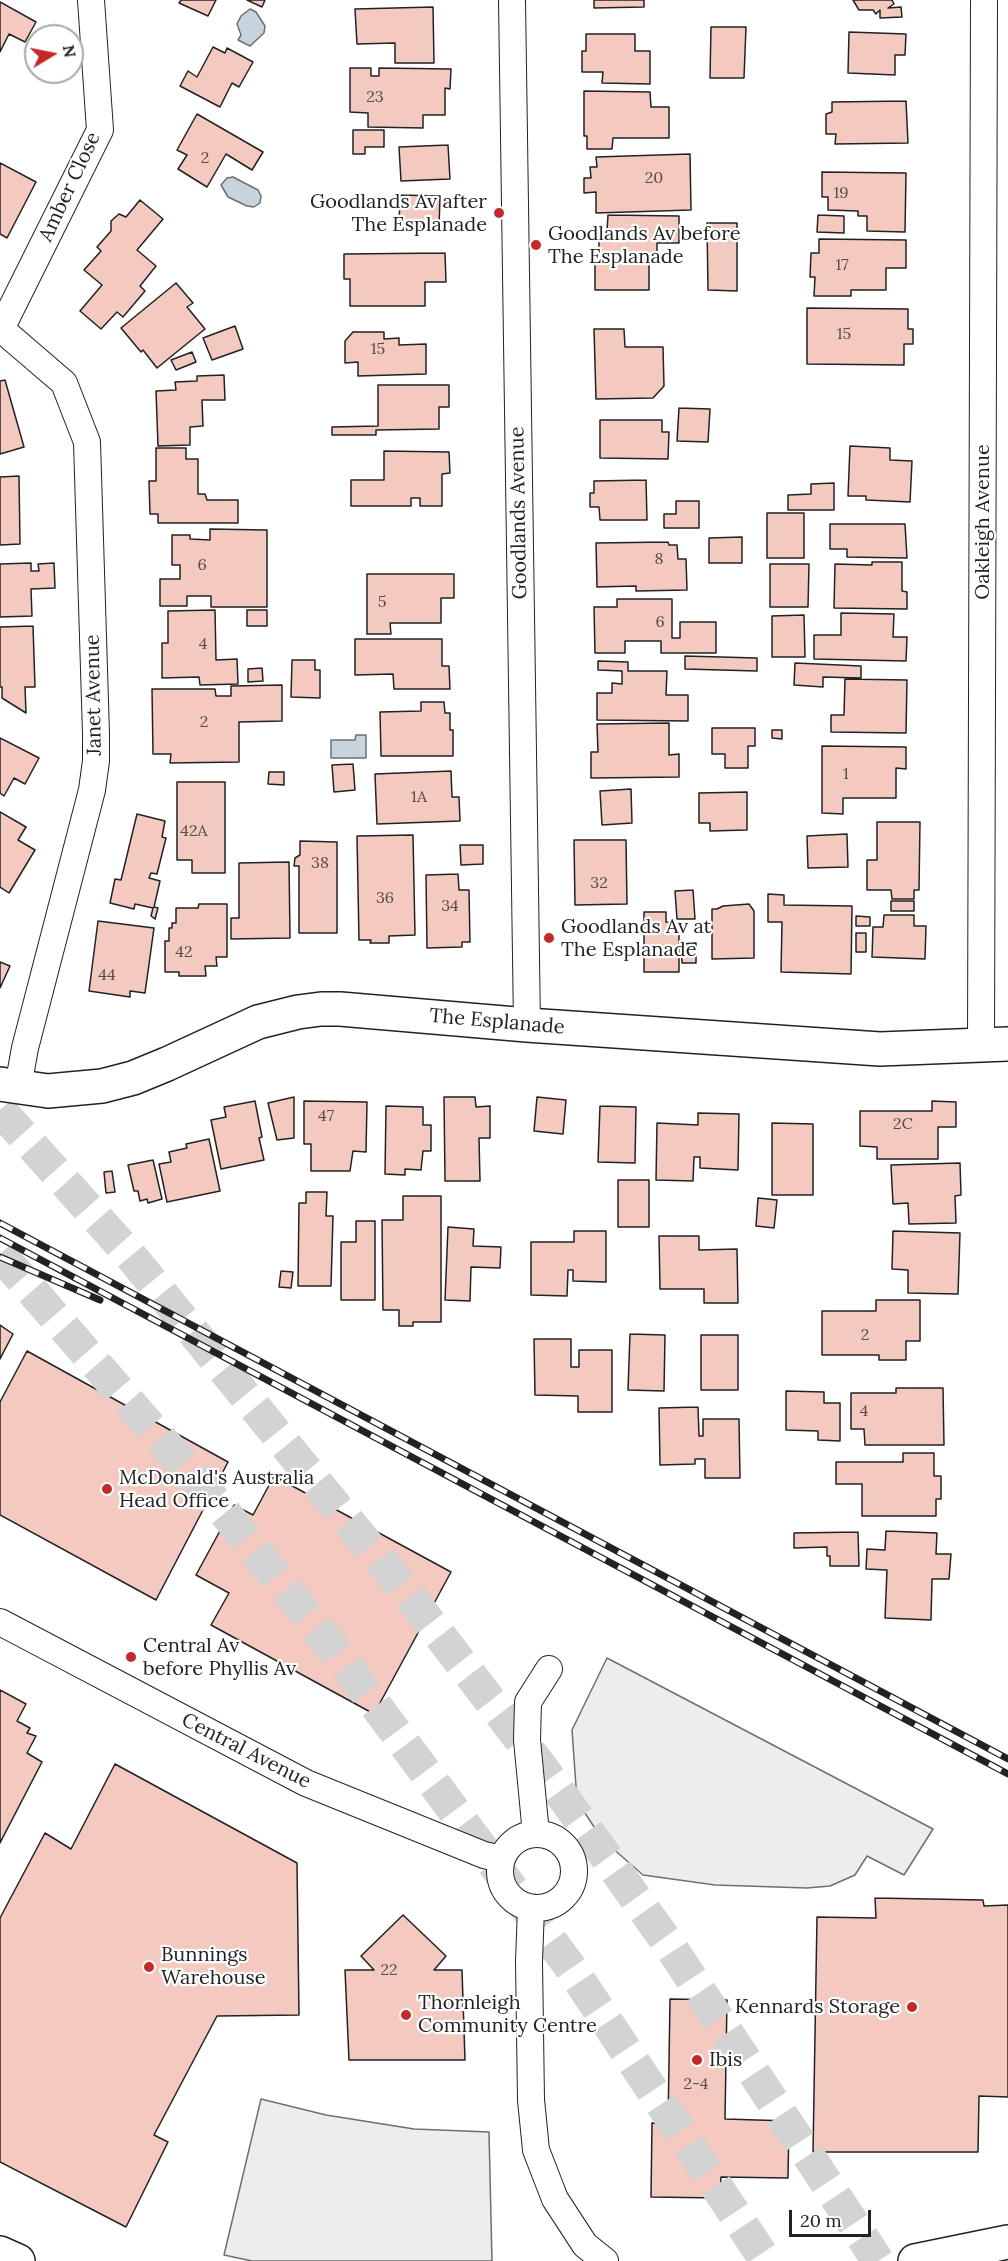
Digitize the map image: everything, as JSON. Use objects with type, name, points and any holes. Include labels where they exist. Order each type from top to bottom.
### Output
[{"type":"main road","name":"The Esplanade","points":[[9,1085],[48,1091],[102,1086],[133,1078],[258,1022],[273,1017],[321,1009],[880,1048],[994,1044]]},
{"type":"main road","points":[[915,2261],[1008,2242]]},
{"type":"main road","points":[[0,2253],[18,2261]]},
{"type":"street","name":"Amber Close","points":[[1,328],[100,130],[91,0]]},
{"type":"street","name":"Goodlands Avenue","points":[[512,0],[527,1025]]},
{"type":"street","name":"Oakleigh Avenue","points":[[984,0],[994,1044]]},
{"type":"street","name":"Janet Avenue","points":[[1,328],[64,383],[87,442],[96,734],[96,761],[92,790],[25,1048],[9,1085]]},
{"type":"street","name":"Central Avenue","points":[[0,1622],[306,1783],[484,1855],[502,1859]]},
{"type":"street","points":[[536,1834],[527,1740],[528,1702],[549,1669]]},
{"type":"street","points":[[547,1835],[558,1840],[566,1848],[572,1859],[573,1881],[568,1892],[560,1900],[542,1908],[521,1905],[505,1890],[501,1880],[502,1859],[515,1841],[525,1836],[547,1835]]},
{"type":"street","points":[[531,1908],[529,1961],[531,2088],[536,2150],[555,2199],[584,2253],[605,2261]]},
{"type":"shaded area","points":[[250,9],[256,12],[265,26],[264,33],[250,46],[238,40],[241,35],[237,24],[241,16]]},
{"type":"shaded area","points":[[233,177],[258,190],[261,196],[260,203],[254,207],[247,206],[228,197],[221,185],[227,178]]},
{"type":"shaded area","points":[[356,735],[366,735],[366,758],[331,758],[331,740],[355,740]]},
{"type":"shaded area","points":[[607,1658],[933,1829],[904,1875],[867,1856],[855,1875],[830,1886],[807,1888],[715,1885],[643,1875],[602,1839],[577,1801],[572,1730]]},
{"type":"shaded area","points":[[261,2099],[326,2115],[414,2129],[489,2132],[492,2261],[252,2261],[224,2255]]},
{"type":"building","points":[[181,0],[216,0],[208,16],[179,3]]},
{"type":"building","points":[[247,0],[265,0],[262,7]]},
{"type":"building","points":[[594,0],[644,0],[644,7],[594,8]]},
{"type":"building","points":[[853,0],[892,0],[894,4],[888,8],[901,7],[902,17],[880,18],[880,10],[876,14],[873,10],[859,10]]},
{"type":"building","points":[[0,2],[36,22],[24,24],[24,42],[9,34],[0,52]]},
{"type":"building","points":[[433,7],[434,63],[395,63],[395,43],[357,44],[355,9]]},
{"type":"building","points":[[711,27],[746,27],[744,78],[710,78]]},
{"type":"building","points":[[849,32],[906,34],[905,55],[895,55],[895,75],[848,73]]},
{"type":"building","points":[[586,34],[635,34],[635,51],[650,51],[650,84],[602,83],[603,72],[582,72],[582,51],[586,51]]},
{"type":"building","points":[[213,47],[225,53],[227,48],[253,62],[239,87],[232,83],[220,107],[180,86],[188,71],[197,77]]},
{"type":"building","points":[[350,68],[371,68],[371,76],[379,76],[379,68],[451,69],[450,89],[445,88],[445,115],[423,115],[423,128],[368,127],[368,113],[350,112]]},
{"type":"building","points":[[584,91],[650,92],[651,107],[669,107],[669,138],[613,138],[612,149],[587,149],[587,136],[584,136]]},
{"type":"building","points":[[906,101],[908,143],[835,144],[836,134],[826,134],[826,114],[832,112],[832,102]]},
{"type":"building","points":[[197,114],[263,152],[252,170],[226,154],[207,187],[178,169],[187,155],[177,150]]},
{"type":"building","points":[[353,130],[384,130],[384,147],[365,147],[365,154],[353,154]]},
{"type":"building","points":[[448,145],[450,179],[401,181],[399,147]]},
{"type":"building","points":[[690,154],[691,210],[596,213],[596,192],[584,193],[584,178],[591,178],[590,167],[597,167],[596,157]]},
{"type":"building","points":[[0,163],[36,182],[7,238],[0,234]]},
{"type":"building","points":[[822,172],[906,173],[905,232],[867,231],[867,216],[858,216],[858,211],[828,210],[828,197],[822,197]]},
{"type":"building","points":[[400,195],[440,196],[439,228],[399,226]]},
{"type":"building","points":[[140,200],[163,219],[137,250],[156,266],[140,286],[145,291],[123,317],[117,312],[101,329],[80,311],[102,285],[84,270],[101,251],[97,247],[111,231],[111,221],[119,214],[126,217]]},
{"type":"building","points":[[608,215],[679,216],[679,243],[657,243],[657,260],[649,260],[649,290],[595,290],[595,262],[599,263],[599,231],[607,231]]},
{"type":"building","points":[[818,215],[844,216],[844,233],[817,232]]},
{"type":"building","points":[[707,223],[737,223],[737,291],[708,290]]},
{"type":"building","points":[[819,239],[906,240],[906,268],[886,268],[886,290],[851,290],[851,296],[814,296],[815,277],[810,277],[811,253],[819,253]]},
{"type":"building","points":[[445,253],[446,282],[425,282],[425,306],[350,306],[350,279],[344,279],[344,254]]},
{"type":"building","points":[[176,283],[193,303],[187,307],[205,329],[157,368],[121,328]]},
{"type":"building","points":[[807,308],[908,309],[908,329],[913,329],[913,344],[904,344],[904,365],[807,364]]},
{"type":"building","points":[[235,326],[243,349],[212,360],[203,338]]},
{"type":"building","points":[[594,329],[624,329],[625,347],[663,347],[664,386],[653,398],[596,399]]},
{"type":"building","points":[[353,332],[384,332],[384,339],[399,338],[399,345],[426,344],[426,374],[358,376],[358,362],[345,363],[345,341]]},
{"type":"building","points":[[192,352],[196,362],[176,370],[171,360]]},
{"type":"building","points":[[224,375],[225,400],[202,400],[203,426],[190,427],[190,445],[158,446],[156,391],[176,390],[175,382],[197,381],[197,376]]},
{"type":"building","points":[[5,380],[24,447],[0,454],[0,381]]},
{"type":"building","points":[[378,385],[449,385],[449,407],[439,407],[439,429],[376,430],[376,435],[332,435],[332,427],[378,426]]},
{"type":"building","points":[[679,408],[710,409],[708,442],[677,441]]},
{"type":"building","points":[[600,420],[662,420],[662,432],[669,432],[668,459],[600,458]]},
{"type":"building","points":[[850,446],[890,448],[890,460],[912,461],[910,502],[866,500],[866,496],[848,496]]},
{"type":"building","points":[[156,448],[186,448],[186,459],[198,459],[198,494],[205,494],[207,500],[238,500],[238,523],[158,523],[158,514],[150,514],[149,481],[156,481]]},
{"type":"building","points":[[384,451],[449,452],[450,473],[442,474],[442,506],[420,506],[420,498],[411,498],[411,506],[351,506],[351,480],[384,480]]},
{"type":"building","points":[[19,476],[20,544],[0,545],[0,477]]},
{"type":"building","points":[[646,480],[647,520],[600,520],[599,507],[590,507],[590,493],[594,493],[594,481]]},
{"type":"building","points":[[834,483],[834,510],[788,510],[788,495],[811,494],[811,484]]},
{"type":"building","points":[[676,501],[699,501],[699,528],[664,528],[664,514],[676,514]]},
{"type":"building","points":[[767,513],[804,513],[804,558],[767,558]]},
{"type":"building","points":[[830,524],[905,524],[907,558],[847,557],[847,549],[830,549]]},
{"type":"building","points":[[210,529],[267,530],[267,607],[211,607],[211,596],[187,596],[187,606],[160,606],[160,579],[180,579],[180,565],[172,565],[172,535],[190,535],[190,539],[210,540]]},
{"type":"building","points":[[742,537],[742,563],[709,563],[709,538]]},
{"type":"building","points":[[668,542],[669,545],[677,545],[678,559],[686,559],[687,590],[636,591],[636,586],[597,587],[596,543]]},
{"type":"building","points":[[872,562],[902,562],[902,591],[907,592],[907,609],[834,608],[835,564],[872,565]]},
{"type":"building","points":[[31,563],[31,571],[39,571],[38,564],[54,563],[55,588],[31,589],[32,616],[0,617],[0,564]]},
{"type":"building","points":[[770,564],[809,564],[808,607],[770,607]]},
{"type":"building","points":[[367,574],[454,574],[454,598],[441,598],[441,623],[390,623],[391,634],[367,634]]},
{"type":"building","points":[[617,599],[672,599],[672,638],[680,638],[680,622],[716,622],[716,653],[661,653],[661,641],[625,641],[625,653],[595,653],[594,607],[617,607]]},
{"type":"building","points":[[215,610],[216,660],[237,659],[238,684],[200,685],[199,677],[162,678],[162,643],[168,643],[168,611]]},
{"type":"building","points":[[247,610],[267,610],[267,626],[247,626]]},
{"type":"building","points":[[841,613],[894,614],[893,637],[907,637],[906,661],[814,659],[814,635],[841,635]]},
{"type":"building","points":[[804,615],[805,657],[772,657],[772,616]]},
{"type":"building","points":[[33,626],[35,687],[25,687],[26,713],[2,698],[0,627]]},
{"type":"building","points":[[355,639],[442,639],[442,666],[449,666],[450,689],[394,689],[393,674],[355,675]]},
{"type":"building","points":[[685,656],[757,658],[757,671],[685,669]]},
{"type":"building","points":[[292,660],[315,660],[315,670],[320,670],[320,698],[291,697]]},
{"type":"building","points":[[598,661],[628,662],[628,671],[667,671],[666,695],[688,695],[688,721],[597,720],[597,693],[612,693],[612,683],[622,684],[622,671],[598,670]]},
{"type":"building","points":[[795,663],[861,666],[861,678],[823,677],[823,687],[794,685]]},
{"type":"building","points":[[262,668],[263,681],[248,682],[248,669]]},
{"type":"building","points":[[845,679],[907,680],[906,733],[831,732],[831,715],[844,715]]},
{"type":"building","points":[[282,685],[282,721],[239,722],[239,762],[170,763],[171,754],[153,754],[152,689],[215,689],[216,696],[231,696],[231,686]]},
{"type":"building","points":[[421,702],[444,702],[445,713],[450,713],[450,730],[453,730],[453,756],[381,756],[380,712],[421,711]]},
{"type":"building","points":[[669,723],[669,755],[679,754],[679,777],[591,778],[591,752],[598,752],[597,724]]},
{"type":"building","points":[[712,728],[755,728],[755,746],[748,746],[748,768],[725,768],[725,754],[712,754]]},
{"type":"building","points":[[772,730],[782,730],[782,739],[772,738]]},
{"type":"building","points":[[0,738],[39,758],[25,784],[14,778],[4,796],[0,793]]},
{"type":"building","points":[[822,746],[906,747],[906,769],[896,768],[896,798],[843,798],[843,814],[822,813]]},
{"type":"building","points":[[353,764],[355,790],[334,792],[332,765]]},
{"type":"building","points":[[451,771],[452,797],[459,797],[460,821],[377,824],[375,774]]},
{"type":"building","points":[[269,772],[284,772],[284,785],[268,784]]},
{"type":"building","points":[[177,782],[225,782],[225,873],[192,873],[192,860],[177,860]]},
{"type":"building","points":[[631,789],[632,823],[602,825],[600,791]]},
{"type":"building","points":[[747,792],[747,830],[710,831],[710,823],[699,823],[699,793]]},
{"type":"building","points":[[0,812],[26,827],[18,840],[35,850],[9,893],[0,887]]},
{"type":"building","points":[[137,814],[165,821],[162,837],[166,838],[157,874],[151,873],[149,878],[160,881],[154,907],[158,908],[155,919],[151,916],[153,908],[135,904],[134,909],[110,903],[115,879],[121,880]]},
{"type":"building","points":[[877,822],[920,822],[919,890],[914,890],[914,899],[892,899],[891,890],[867,890],[867,860],[877,860]]},
{"type":"building","points":[[847,834],[848,867],[808,868],[807,836]]},
{"type":"building","points":[[413,835],[415,935],[389,936],[389,943],[370,943],[371,940],[359,940],[357,836]]},
{"type":"building","points":[[574,840],[626,840],[627,904],[575,905]]},
{"type":"building","points":[[300,841],[337,842],[337,933],[299,933],[299,866],[294,866],[295,858],[300,855]]},
{"type":"building","points":[[460,845],[483,845],[483,864],[461,865]]},
{"type":"building","points":[[289,862],[290,938],[231,939],[231,918],[239,918],[239,863]]},
{"type":"building","points":[[458,874],[459,890],[469,890],[470,942],[462,942],[462,947],[427,948],[426,875]]},
{"type":"building","points":[[693,890],[695,919],[677,919],[675,891]]},
{"type":"building","points":[[768,894],[784,895],[784,905],[852,906],[851,974],[781,972],[782,922],[768,922]]},
{"type":"building","points":[[891,901],[914,901],[914,911],[891,911]]},
{"type":"building","points":[[199,904],[227,904],[227,957],[216,957],[217,966],[205,966],[206,976],[179,976],[179,972],[165,972],[165,941],[169,941],[169,928],[172,928],[172,923],[176,923],[176,908],[198,908]]},
{"type":"building","points":[[749,904],[754,911],[754,958],[712,959],[712,909]]},
{"type":"building","points":[[644,912],[666,912],[666,922],[679,923],[679,972],[644,972]]},
{"type":"building","points":[[884,915],[914,915],[914,926],[926,926],[925,959],[872,957],[873,927],[883,927]]},
{"type":"building","points":[[856,916],[870,917],[870,926],[856,926]]},
{"type":"building","points":[[98,921],[154,928],[145,993],[130,991],[130,997],[89,991]]},
{"type":"building","points":[[856,933],[866,933],[866,952],[856,952]]},
{"type":"building","points":[[696,943],[696,963],[682,963],[681,944]]},
{"type":"building","points":[[0,962],[10,966],[0,988]]},
{"type":"building","points":[[294,1097],[294,1138],[277,1140],[268,1103]]},
{"type":"building","points":[[444,1097],[475,1097],[476,1107],[490,1106],[490,1138],[479,1138],[480,1181],[445,1181]]},
{"type":"building","points":[[537,1097],[566,1100],[563,1134],[534,1131]]},
{"type":"building","points":[[255,1101],[264,1160],[221,1169],[211,1120],[226,1117],[224,1107]]},
{"type":"building","points":[[304,1101],[367,1102],[366,1152],[353,1151],[350,1171],[311,1171],[311,1144],[304,1144]]},
{"type":"building","points":[[932,1101],[956,1102],[956,1127],[938,1127],[938,1159],[877,1159],[877,1147],[860,1146],[860,1111],[932,1111]]},
{"type":"building","points":[[386,1106],[423,1107],[423,1125],[431,1125],[431,1151],[423,1151],[421,1170],[405,1169],[405,1175],[385,1174]]},
{"type":"building","points":[[600,1106],[636,1107],[635,1163],[598,1162]]},
{"type":"building","points":[[698,1113],[739,1114],[738,1170],[700,1168],[700,1157],[694,1157],[693,1181],[656,1180],[657,1123],[698,1125]]},
{"type":"building","points":[[772,1123],[813,1124],[813,1195],[772,1195]]},
{"type":"building","points":[[209,1139],[220,1191],[167,1202],[159,1164],[171,1162],[169,1152],[187,1148],[186,1144]]},
{"type":"building","points":[[153,1160],[162,1199],[148,1203],[147,1199],[140,1201],[138,1191],[134,1191],[128,1165]]},
{"type":"building","points":[[960,1163],[961,1195],[955,1196],[956,1223],[909,1224],[908,1203],[893,1204],[891,1165]]},
{"type":"building","points":[[112,1171],[115,1192],[106,1193],[104,1172]]},
{"type":"building","points":[[618,1180],[649,1180],[649,1227],[618,1227]]},
{"type":"building","points":[[306,1192],[327,1192],[326,1216],[333,1216],[331,1286],[298,1286],[299,1203],[306,1203]]},
{"type":"building","points":[[403,1196],[441,1196],[441,1322],[413,1322],[413,1326],[399,1326],[399,1310],[383,1310],[382,1220],[403,1220]]},
{"type":"building","points":[[758,1198],[777,1200],[774,1228],[756,1226]]},
{"type":"building","points":[[356,1221],[375,1221],[375,1300],[341,1300],[341,1242],[356,1242]]},
{"type":"building","points":[[448,1227],[474,1229],[473,1246],[501,1247],[500,1268],[471,1267],[470,1301],[445,1300]]},
{"type":"building","points":[[574,1231],[606,1231],[606,1282],[573,1281],[573,1270],[568,1270],[567,1296],[531,1295],[531,1242],[574,1242]]},
{"type":"building","points":[[893,1231],[960,1233],[958,1294],[908,1293],[908,1270],[892,1269]]},
{"type":"building","points":[[659,1236],[699,1236],[699,1250],[737,1249],[738,1303],[704,1303],[704,1289],[660,1289]]},
{"type":"building","points":[[281,1271],[293,1272],[291,1288],[279,1287]]},
{"type":"building","points":[[876,1300],[920,1300],[920,1341],[906,1341],[906,1360],[879,1360],[879,1355],[822,1355],[822,1311],[876,1311]]},
{"type":"building","points":[[0,1325],[13,1334],[0,1359]]},
{"type":"building","points":[[630,1334],[665,1335],[664,1391],[628,1390]]},
{"type":"building","points":[[701,1335],[738,1335],[738,1390],[701,1390]]},
{"type":"building","points":[[534,1339],[571,1339],[571,1367],[579,1367],[579,1350],[612,1350],[612,1412],[578,1412],[578,1396],[535,1395]]},
{"type":"building","name":"McDonald's Australia Head Office","points":[[27,1351],[228,1462],[156,1600],[0,1515],[0,1402]]},
{"type":"building","points":[[896,1388],[943,1388],[944,1445],[865,1445],[864,1429],[851,1429],[851,1393],[896,1393]]},
{"type":"building","points":[[786,1391],[824,1392],[824,1403],[840,1403],[840,1441],[818,1440],[818,1431],[786,1430]]},
{"type":"building","points":[[698,1407],[699,1436],[703,1436],[703,1419],[739,1419],[740,1478],[705,1478],[705,1459],[695,1459],[695,1464],[660,1465],[659,1408]]},
{"type":"building","points":[[903,1453],[934,1453],[934,1476],[941,1476],[941,1499],[936,1499],[936,1516],[862,1516],[862,1484],[836,1484],[836,1462],[903,1462]]},
{"type":"building","points":[[274,1476],[451,1572],[374,1714],[211,1625],[229,1593],[196,1575],[234,1505],[253,1515]]},
{"type":"building","points":[[886,1531],[937,1533],[936,1554],[951,1554],[949,1579],[932,1579],[931,1620],[885,1618],[887,1570],[866,1569],[867,1549],[885,1550]]},
{"type":"building","points":[[858,1532],[859,1566],[830,1566],[827,1547],[794,1548],[794,1533]]},
{"type":"building","points":[[0,1690],[26,1704],[17,1721],[30,1728],[27,1733],[36,1736],[27,1753],[42,1762],[0,1843]]},
{"type":"building","name":"Bunnings Warehouse","points":[[115,1764],[297,1863],[299,2015],[217,2016],[154,2135],[168,2142],[126,2227],[0,2162],[0,1918],[45,1833],[71,1849]]},
{"type":"building","name":"Kennards Storage","points":[[875,1898],[983,1900],[984,1906],[1008,1905],[1008,2097],[979,2096],[978,2152],[813,2152],[817,1917],[876,1918]]},
{"type":"building","name":"Thornleigh Community Centre","points":[[403,1915],[446,1956],[434,1970],[462,1970],[465,2060],[349,2060],[345,1970],[374,1970],[361,1956]]},
{"type":"building","name":"Ibis","points":[[670,1999],[727,2000],[725,2119],[789,2121],[788,2178],[721,2177],[720,2198],[651,2197],[652,2123],[668,2124]]},
{"type":"tunnel","points":[[0,1110],[130,1255],[407,1593],[543,1769],[670,1946],[878,2261]]},
{"type":"tunnel","points":[[0,1254],[222,1509],[333,1648],[571,1968],[766,2261]]},
{"type":"railway","points":[[0,1223],[1008,1759]]},
{"type":"railway","points":[[0,1238],[1008,1774]]},
{"type":"railway","points":[[0,1257],[100,1300]]},
{"type":"place","name":"Goodlands Av after The Esplanade","points":[[499,213]]},
{"type":"place","name":"Goodlands Av before The Esplanade","points":[[536,245]]},
{"type":"place","name":"Goodlands Av at The Esplanade","points":[[549,938]]},
{"type":"place","name":"McDonald's Australia Head Office","points":[[107,1489]]},
{"type":"place","name":"Central Av before Phyllis Av","points":[[131,1657]]},
{"type":"place","name":"Bunnings Warehouse","points":[[149,1967]]},
{"type":"place","name":"Kennards Storage","points":[[912,2007]]},
{"type":"place","name":"Thornleigh Community Centre","points":[[406,2015]]},
{"type":"place","name":"Ibis","points":[[697,2060]]}]
